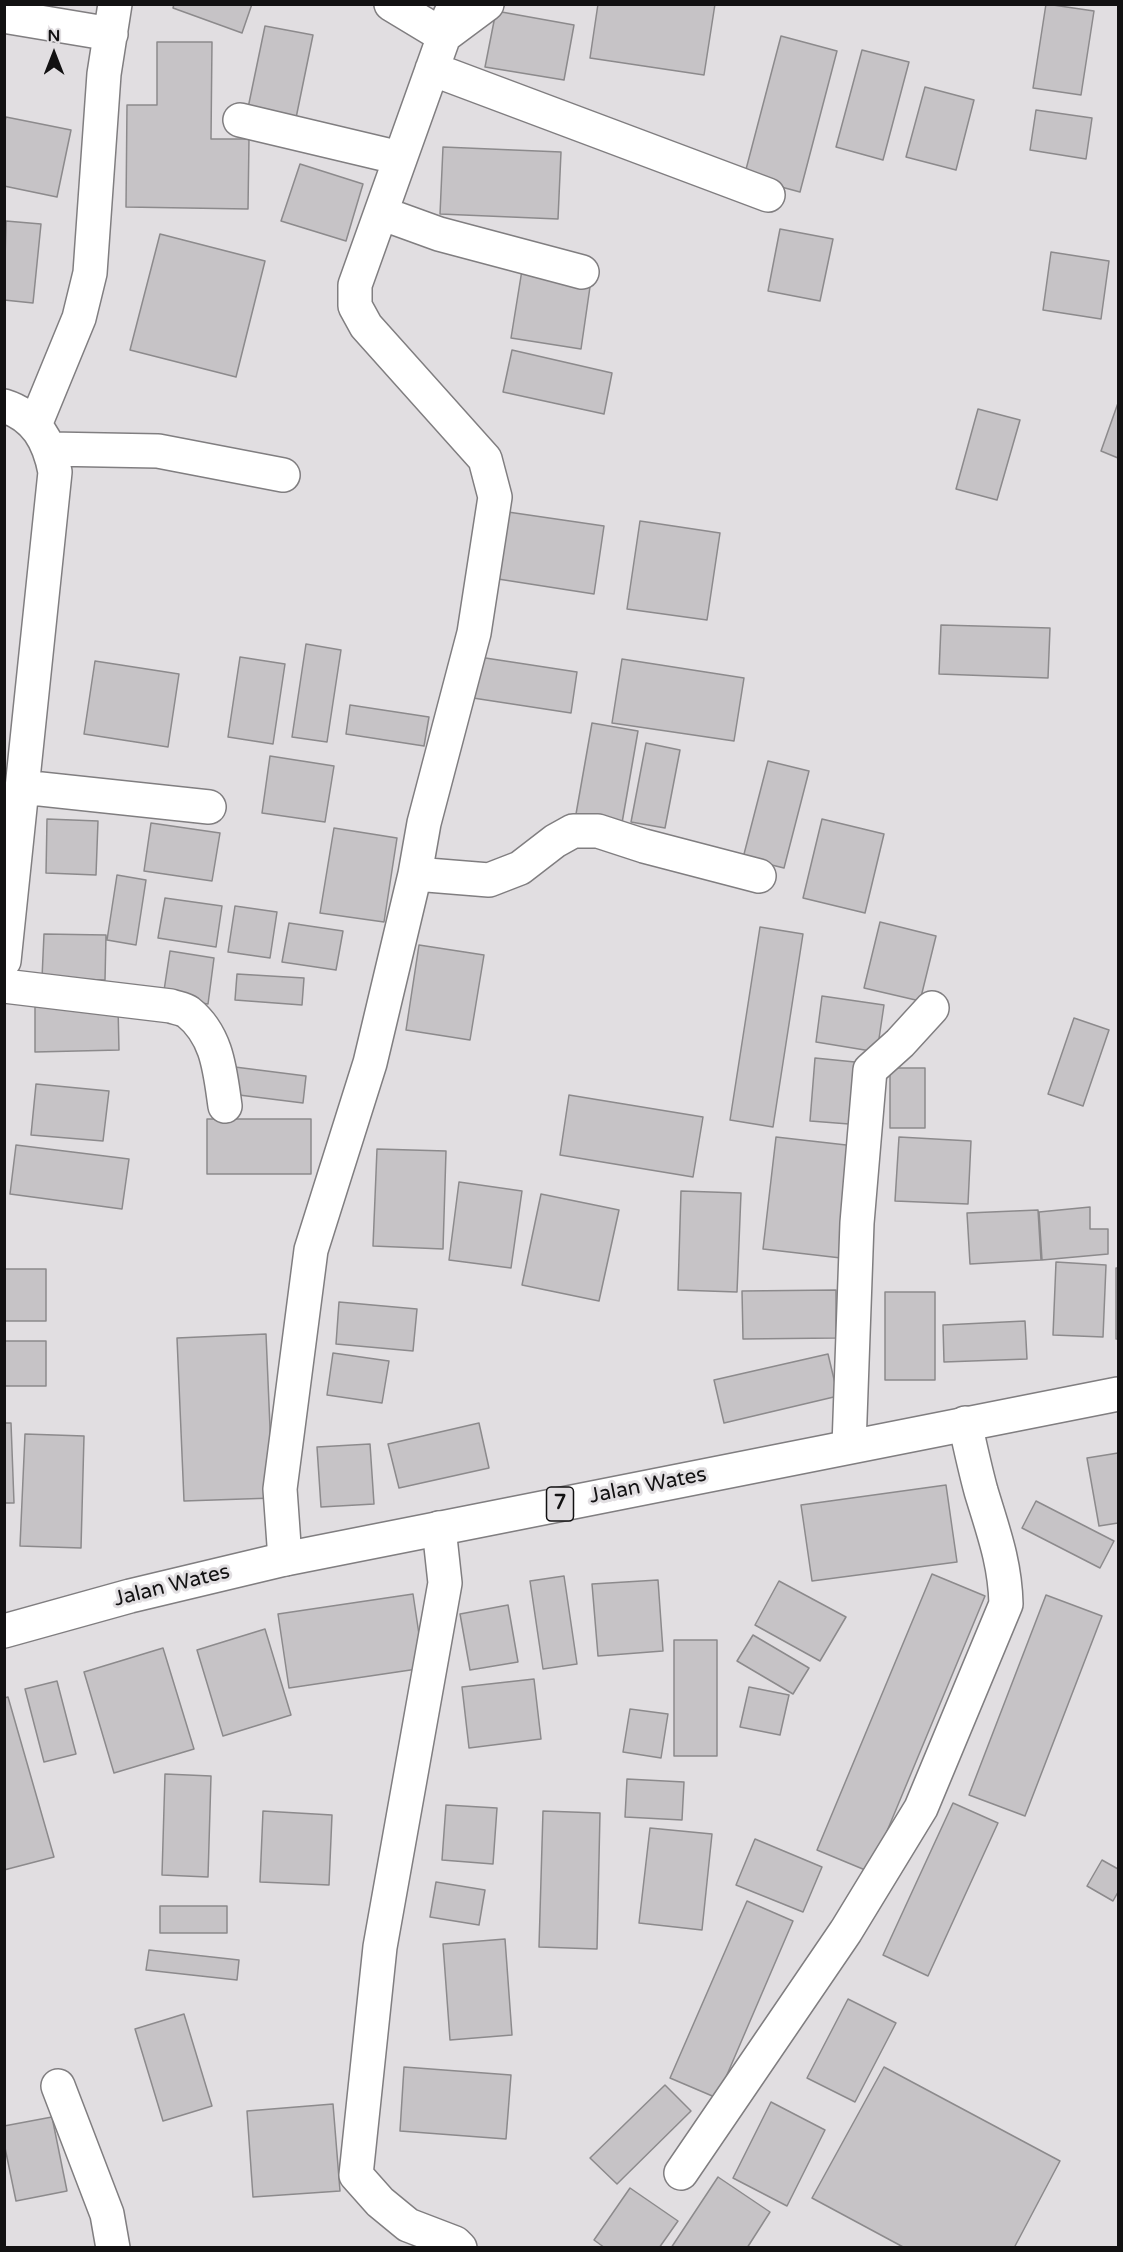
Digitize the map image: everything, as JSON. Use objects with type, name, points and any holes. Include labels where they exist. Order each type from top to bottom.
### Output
[{"type":"main road","points":[[391,4],[444,36]]},
{"type":"main road","points":[[285,1559],[280,1489],[311,1250],[370,1063],[415,874],[424,824],[474,633],[495,497],[485,459],[366,326],[355,306],[355,285],[444,36],[453,4]]},
{"type":"main road","points":[[444,36],[487,4]]},
{"type":"main road","points":[[9,17],[113,19],[104,74],[90,273],[79,318],[43,437]]},
{"type":"main road","points":[[432,69],[768,195]]},
{"type":"main road","points":[[240,120],[400,158]]},
{"type":"main road","points":[[381,213],[440,234],[582,272]]},
{"type":"main road","points":[[4,406],[25,414],[43,437],[55,472],[4,961]]},
{"type":"main road","points":[[43,437],[158,451],[283,475]]},
{"type":"main road","points":[[22,787],[209,807]]},
{"type":"main road","points":[[415,874],[489,880],[520,868],[573,831],[598,831],[644,846],[759,876]]},
{"type":"main road","points":[[4,986],[171,1006],[187,1011],[217,1053],[225,1106]]},
{"type":"main road","points":[[849,1446],[857,1223],[870,1070],[900,1043],[932,1008]]},
{"type":"main road","name":"Jalan Wates","points":[[4,1631],[130,1596],[285,1559],[1119,1394]]},
{"type":"main road","points":[[681,2173],[846,1931],[921,1808],[1006,1604],[1005,1576],[1000,1552],[981,1489],[965,1423]]},
{"type":"main road","points":[[439,1528],[445,1583],[380,1947],[356,2175],[380,2202],[408,2225],[460,2247]]},
{"type":"main road","points":[[58,2086],[107,2214],[112,2247]]},
{"type":"building","points":[[174,4],[252,4],[242,33],[173,8]]},
{"type":"building","points":[[598,4],[715,4],[704,75],[590,58]]},
{"type":"building","points":[[1046,4],[1094,11],[1081,95],[1033,88]]},
{"type":"building","points":[[496,11],[574,25],[564,80],[485,67]]},
{"type":"building","points":[[265,26],[313,35],[296,118],[248,108]]},
{"type":"building","points":[[781,36],[837,51],[800,192],[744,177]]},
{"type":"building","points":[[157,42],[212,42],[211,139],[249,139],[248,209],[126,207],[127,105],[157,105]]},
{"type":"building","points":[[862,50],[909,62],[883,160],[836,147]]},
{"type":"building","points":[[925,87],[974,100],[956,170],[906,157]]},
{"type":"building","points":[[1036,110],[1092,118],[1086,159],[1030,150]]},
{"type":"building","points":[[6,117],[71,130],[57,197],[4,186]]},
{"type":"building","points":[[443,147],[561,152],[558,219],[440,214]]},
{"type":"building","points":[[300,164],[363,184],[346,241],[281,221]]},
{"type":"building","points":[[6,221],[41,224],[33,303],[4,300]]},
{"type":"building","points":[[780,229],[833,239],[820,301],[768,291]]},
{"type":"building","points":[[160,234],[265,261],[236,377],[130,350]]},
{"type":"building","points":[[1051,252],[1109,261],[1101,319],[1043,310]]},
{"type":"building","points":[[522,270],[591,280],[581,349],[511,338]]},
{"type":"building","points":[[512,350],[612,373],[604,414],[503,392]]},
{"type":"building","points":[[1118,403],[1118,458],[1101,451]]},
{"type":"building","points":[[978,409],[1020,420],[997,500],[956,489]]},
{"type":"building","points":[[508,512],[604,526],[594,594],[498,579]]},
{"type":"building","points":[[640,521],[720,533],[707,620],[627,609]]},
{"type":"building","points":[[941,625],[1050,628],[1048,678],[939,674]]},
{"type":"building","points":[[306,644],[341,650],[327,742],[292,737]]},
{"type":"building","points":[[240,657],[285,664],[273,744],[228,737]]},
{"type":"building","points":[[479,657],[577,672],[571,713],[473,698]]},
{"type":"building","points":[[622,659],[744,678],[734,741],[612,723]]},
{"type":"building","points":[[95,661],[179,674],[168,747],[84,734]]},
{"type":"building","points":[[350,705],[429,717],[424,746],[346,734]]},
{"type":"building","points":[[592,723],[638,731],[622,823],[576,814]]},
{"type":"building","points":[[646,743],[680,750],[665,828],[631,822]]},
{"type":"building","points":[[270,756],[334,766],[325,822],[262,813]]},
{"type":"building","points":[[768,761],[809,771],[784,868],[743,858]]},
{"type":"building","points":[[47,819],[98,821],[96,875],[46,873]]},
{"type":"building","points":[[822,819],[884,834],[865,913],[803,898]]},
{"type":"building","points":[[151,823],[220,833],[212,881],[144,871]]},
{"type":"building","points":[[334,828],[397,838],[384,922],[320,913]]},
{"type":"building","points":[[117,875],[146,880],[136,945],[107,940]]},
{"type":"building","points":[[165,898],[222,906],[216,947],[158,938]]},
{"type":"building","points":[[235,906],[277,912],[270,958],[228,952]]},
{"type":"building","points":[[880,922],[936,936],[920,1001],[864,988]]},
{"type":"building","points":[[289,923],[343,931],[336,970],[282,962]]},
{"type":"building","points":[[760,927],[803,934],[773,1127],[730,1120]]},
{"type":"building","points":[[44,934],[106,935],[105,980],[42,978]]},
{"type":"building","points":[[419,945],[484,955],[470,1040],[406,1030]]},
{"type":"building","points":[[170,951],[214,958],[208,1004],[163,997]]},
{"type":"building","points":[[237,974],[304,978],[302,1005],[235,1000]]},
{"type":"building","points":[[822,996],[884,1005],[877,1052],[816,1042]]},
{"type":"building","points":[[118,1006],[119,1050],[35,1052],[35,1007]]},
{"type":"building","points":[[1074,1018],[1109,1030],[1083,1106],[1048,1094]]},
{"type":"building","points":[[815,1058],[855,1062],[849,1124],[810,1121]]},
{"type":"building","points":[[227,1066],[306,1076],[303,1103],[223,1093]]},
{"type":"building","points":[[890,1068],[925,1068],[925,1128],[890,1128]]},
{"type":"building","points":[[36,1084],[109,1091],[103,1141],[31,1135]]},
{"type":"building","points":[[569,1095],[703,1117],[693,1177],[560,1155]]},
{"type":"building","points":[[207,1119],[311,1119],[311,1174],[207,1174]]},
{"type":"building","points":[[776,1137],[855,1146],[841,1258],[763,1249]]},
{"type":"building","points":[[899,1137],[971,1141],[968,1204],[895,1201]]},
{"type":"building","points":[[16,1145],[129,1159],[122,1209],[10,1194]]},
{"type":"building","points":[[377,1149],[446,1151],[443,1249],[373,1246]]},
{"type":"building","points":[[459,1182],[522,1191],[511,1268],[449,1260]]},
{"type":"building","points":[[681,1191],[741,1193],[737,1292],[678,1290]]},
{"type":"building","points":[[541,1194],[619,1210],[599,1301],[522,1285]]},
{"type":"building","points":[[1090,1207],[1090,1229],[1108,1229],[1108,1254],[1042,1260],[1039,1212]]},
{"type":"building","points":[[1038,1210],[1041,1260],[970,1264],[967,1213]]},
{"type":"building","points":[[1056,1262],[1106,1265],[1103,1337],[1053,1335]]},
{"type":"building","points":[[1116,1268],[1118,1268],[1118,1339],[1116,1339]]},
{"type":"building","points":[[4,1269],[46,1269],[46,1321],[4,1321]]},
{"type":"building","points":[[836,1290],[836,1338],[743,1339],[742,1291]]},
{"type":"building","points":[[885,1292],[935,1292],[935,1380],[885,1380]]},
{"type":"building","points":[[339,1302],[417,1309],[413,1351],[336,1344]]},
{"type":"building","points":[[1025,1321],[1027,1359],[944,1362],[943,1325]]},
{"type":"building","points":[[266,1334],[273,1498],[184,1501],[177,1338]]},
{"type":"building","points":[[4,1341],[46,1341],[46,1386],[4,1386]]},
{"type":"building","points":[[333,1353],[389,1361],[382,1403],[327,1395]]},
{"type":"building","points":[[828,1354],[838,1396],[724,1423],[714,1380]]},
{"type":"building","points":[[4,1423],[11,1423],[14,1503],[4,1503]]},
{"type":"building","points":[[479,1423],[489,1468],[399,1488],[388,1444]]},
{"type":"building","points":[[25,1434],[84,1436],[81,1548],[20,1546]]},
{"type":"building","points":[[370,1444],[374,1504],[321,1507],[317,1447]]},
{"type":"building","points":[[1118,1453],[1118,1523],[1099,1526],[1087,1458]]},
{"type":"building","points":[[946,1485],[957,1562],[812,1581],[801,1505]]},
{"type":"building","points":[[1036,1501],[1114,1541],[1100,1568],[1022,1528]]},
{"type":"building","points":[[932,1574],[985,1596],[870,1872],[817,1850]]},
{"type":"building","points":[[564,1576],[577,1664],[543,1669],[530,1581]]},
{"type":"building","points":[[658,1580],[663,1651],[598,1656],[592,1584]]},
{"type":"building","points":[[779,1581],[846,1617],[820,1661],[755,1625]]},
{"type":"building","points":[[413,1594],[424,1668],[289,1688],[278,1614]]},
{"type":"building","points":[[1046,1595],[1102,1616],[1025,1816],[969,1795]]},
{"type":"building","points":[[508,1605],[518,1662],[470,1670],[460,1614]]},
{"type":"building","points":[[265,1629],[291,1715],[223,1736],[197,1650]]},
{"type":"building","points":[[753,1635],[809,1668],[793,1694],[737,1661]]},
{"type":"building","points":[[674,1640],[717,1640],[717,1756],[674,1756]]},
{"type":"building","points":[[163,1648],[194,1749],[114,1773],[84,1672]]},
{"type":"building","points":[[534,1679],[541,1739],[469,1748],[462,1687]]},
{"type":"building","points":[[57,1681],[76,1754],[44,1762],[25,1689]]},
{"type":"building","points":[[749,1687],[789,1695],[780,1735],[740,1727]]},
{"type":"building","points":[[8,1697],[54,1857],[4,1870],[4,1698]]},
{"type":"building","points":[[630,1709],[668,1714],[661,1758],[623,1752]]},
{"type":"building","points":[[165,1774],[211,1776],[208,1877],[162,1875]]},
{"type":"building","points":[[627,1779],[684,1782],[682,1820],[625,1817]]},
{"type":"building","points":[[953,1803],[998,1823],[928,1976],[883,1955]]},
{"type":"building","points":[[446,1805],[497,1808],[493,1864],[442,1860]]},
{"type":"building","points":[[263,1811],[332,1815],[329,1885],[260,1882]]},
{"type":"building","points":[[543,1811],[600,1813],[597,1949],[539,1947]]},
{"type":"building","points":[[650,1828],[712,1834],[702,1930],[639,1923]]},
{"type":"building","points":[[755,1839],[822,1867],[803,1912],[736,1885]]},
{"type":"building","points":[[1102,1860],[1118,1869],[1118,1892],[1113,1901],[1087,1886]]},
{"type":"building","points":[[436,1882],[485,1890],[479,1925],[430,1917]]},
{"type":"building","points":[[747,1901],[793,1921],[717,2098],[670,2078]]},
{"type":"building","points":[[160,1906],[227,1906],[227,1933],[160,1933]]},
{"type":"building","points":[[505,1939],[512,2035],[450,2040],[443,1944]]},
{"type":"building","points":[[149,1950],[239,1960],[237,1980],[146,1970]]},
{"type":"building","points":[[848,1999],[896,2023],[855,2102],[807,2078]]},
{"type":"building","points":[[184,2014],[212,2106],[163,2121],[135,2029]]},
{"type":"building","points":[[404,2067],[511,2075],[506,2139],[400,2131]]},
{"type":"building","points":[[884,2067],[1060,2161],[1014,2248],[905,2248],[812,2198]]},
{"type":"building","points":[[665,2085],[691,2111],[617,2184],[590,2158]]},
{"type":"building","points":[[771,2102],[825,2130],[787,2206],[733,2178]]},
{"type":"building","points":[[333,2104],[340,2191],[253,2197],[247,2111]]},
{"type":"building","points":[[52,2117],[67,2191],[16,2201],[4,2143],[4,2126]]},
{"type":"building","points":[[718,2177],[770,2212],[747,2248],[671,2248]]},
{"type":"building","points":[[630,2188],[678,2221],[659,2248],[605,2248],[594,2240]]}]
